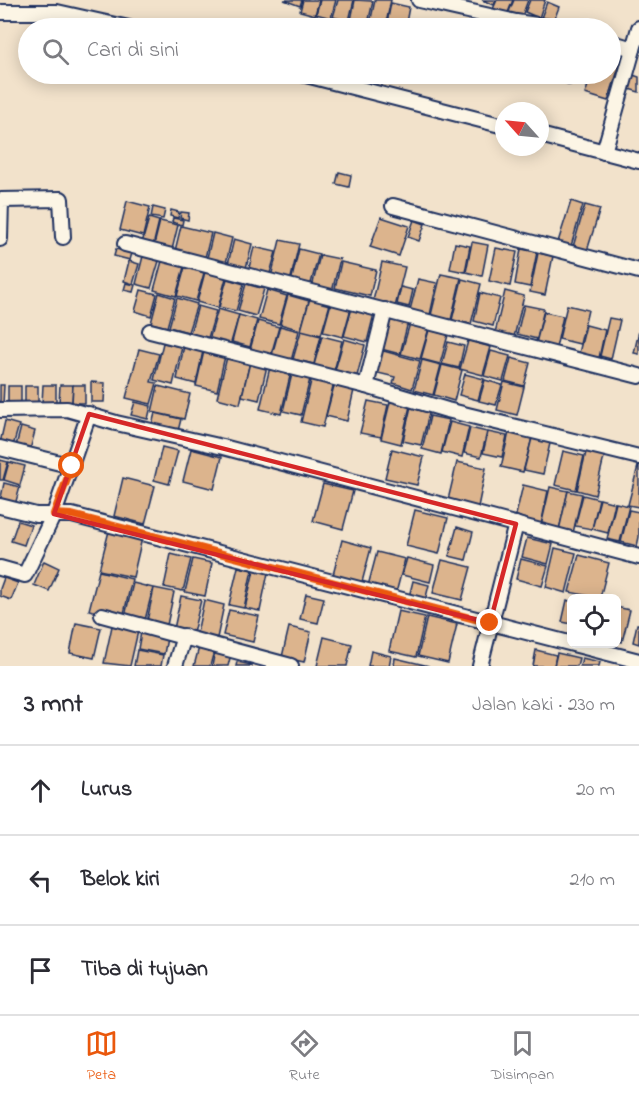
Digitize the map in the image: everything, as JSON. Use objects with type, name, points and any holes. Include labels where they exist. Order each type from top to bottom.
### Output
[{"type":"street","points":[[419,0],[498,18]]},
{"type":"street","points":[[0,12],[64,13],[86,18]]},
{"type":"street","points":[[604,152],[639,28]]},
{"type":"street","points":[[621,45],[633,49]]},
{"type":"street","points":[[341,84],[495,124]]},
{"type":"street","points":[[549,137],[639,161]]},
{"type":"street","points":[[0,239],[1,200],[61,199],[63,237]]},
{"type":"street","points":[[393,206],[639,271]]},
{"type":"street","points":[[125,244],[639,376]]},
{"type":"street","points":[[366,386],[385,310]]},
{"type":"street","points":[[150,331],[366,386],[447,410],[639,457]]},
{"type":"street","points":[[0,410],[67,409],[89,414],[116,423],[223,447],[639,557]]},
{"type":"street","points":[[0,568],[25,575],[54,514],[89,414]]},
{"type":"street","points":[[0,448],[72,466]]},
{"type":"street","points":[[0,506],[36,514],[72,515],[639,661]]},
{"type":"street","points":[[480,666],[516,524]]},
{"type":"street","points":[[102,615],[291,666]]},
{"type":"street","points":[[176,666],[184,636]]},
{"type":"highlighted area","points":[[89,414],[516,524],[490,623],[54,514]]},
{"type":"building","points":[[284,0],[302,0],[300,6]]},
{"type":"building","points":[[303,0],[319,0],[315,15],[300,11]]},
{"type":"building","points":[[320,0],[336,0],[331,18],[316,14]]},
{"type":"building","points":[[338,0],[354,0],[350,18],[333,17]]},
{"type":"building","points":[[355,0],[373,1],[369,18],[351,18]]},
{"type":"building","points":[[375,0],[391,0],[387,18],[371,18]]},
{"type":"building","points":[[482,0],[496,0],[494,5]]},
{"type":"building","points":[[497,0],[513,0],[507,15],[493,9]]},
{"type":"building","points":[[514,0],[528,0],[521,18],[508,14]]},
{"type":"building","points":[[530,0],[545,0],[539,18],[525,12]]},
{"type":"building","points":[[547,2],[559,7],[555,18],[541,18]]},
{"type":"building","points":[[391,3],[409,7],[407,18],[388,18]]},
{"type":"building","points":[[633,75],[639,77],[639,92],[629,89]]},
{"type":"building","points":[[588,84],[614,84],[608,101],[585,94]]},
{"type":"building","points":[[339,172],[351,175],[349,187],[336,184]]},
{"type":"building","points":[[127,201],[150,207],[143,236],[120,230]]},
{"type":"building","points":[[571,201],[583,205],[571,246],[558,242]]},
{"type":"building","points":[[585,205],[600,209],[587,251],[573,247]]},
{"type":"building","points":[[153,207],[165,210],[163,219],[151,217]]},
{"type":"building","points":[[171,210],[179,212],[178,218],[170,216]]},
{"type":"building","points":[[181,212],[189,213],[188,220],[180,218]]},
{"type":"building","points":[[381,217],[409,226],[399,256],[370,247]]},
{"type":"building","points":[[149,218],[159,221],[153,246],[142,243]]},
{"type":"building","points":[[173,218],[183,220],[182,225],[172,222]]},
{"type":"building","points":[[414,220],[425,224],[419,241],[408,237]]},
{"type":"building","points":[[160,221],[178,225],[171,254],[153,249]]},
{"type":"building","points":[[181,226],[211,233],[204,262],[174,255]]},
{"type":"building","points":[[213,233],[232,238],[225,267],[206,262]]},
{"type":"building","points":[[234,239],[252,244],[246,268],[228,264]]},
{"type":"building","points":[[280,240],[299,244],[290,282],[271,277]]},
{"type":"building","points":[[472,242],[488,245],[482,276],[466,272]]},
{"type":"building","points":[[455,243],[470,246],[465,272],[450,269]]},
{"type":"building","points":[[254,247],[276,252],[269,277],[248,272]]},
{"type":"building","points":[[496,248],[517,252],[510,286],[489,281]]},
{"type":"building","points":[[116,249],[132,253],[130,260],[114,256]]},
{"type":"building","points":[[299,249],[319,254],[310,287],[291,282]]},
{"type":"building","points":[[521,249],[537,252],[530,287],[515,284]]},
{"type":"building","points":[[538,253],[553,256],[545,295],[530,292]]},
{"type":"building","points":[[320,255],[340,259],[332,292],[312,287]]},
{"type":"building","points":[[143,256],[159,261],[151,288],[136,284]]},
{"type":"building","points":[[129,261],[139,264],[133,284],[124,281]]},
{"type":"building","points":[[162,261],[184,267],[176,296],[154,290]]},
{"type":"building","points":[[341,262],[376,270],[370,296],[335,288]]},
{"type":"building","points":[[382,262],[405,267],[395,307],[373,301]]},
{"type":"building","points":[[185,267],[204,273],[196,301],[177,296]]},
{"type":"building","points":[[205,272],[226,278],[218,308],[197,302]]},
{"type":"building","points":[[441,274],[461,278],[451,320],[431,315]]},
{"type":"building","points":[[227,279],[244,284],[236,311],[219,307]]},
{"type":"building","points":[[418,279],[437,283],[430,315],[410,310]]},
{"type":"building","points":[[462,279],[481,284],[471,324],[452,320]]},
{"type":"building","points":[[126,283],[135,285],[133,292],[124,290]]},
{"type":"building","points":[[246,284],[264,289],[256,316],[238,311]]},
{"type":"building","points":[[401,287],[413,290],[409,307],[397,304]]},
{"type":"building","points":[[141,290],[157,294],[151,316],[135,311]]},
{"type":"building","points":[[267,290],[287,296],[279,324],[259,319]]},
{"type":"building","points":[[505,291],[524,296],[514,337],[495,333]]},
{"type":"building","points":[[159,293],[175,298],[167,327],[151,323]]},
{"type":"building","points":[[480,293],[500,298],[493,326],[474,321]]},
{"type":"building","points":[[288,295],[309,301],[301,330],[280,324]]},
{"type":"building","points":[[177,298],[197,304],[188,332],[169,327]]},
{"type":"building","points":[[310,298],[330,304],[321,335],[301,330]]},
{"type":"building","points":[[331,303],[351,308],[343,337],[323,332]]},
{"type":"building","points":[[524,305],[544,309],[537,339],[517,334]]},
{"type":"building","points":[[567,305],[588,310],[580,344],[559,339]]},
{"type":"building","points":[[198,306],[216,311],[208,338],[190,333]]},
{"type":"building","points":[[352,308],[374,314],[367,342],[344,336]]},
{"type":"building","points":[[218,309],[239,315],[230,346],[209,340]]},
{"type":"building","points":[[544,312],[563,316],[556,348],[536,343]]},
{"type":"building","points":[[239,315],[257,320],[250,347],[232,342]]},
{"type":"building","points":[[390,317],[408,322],[400,354],[381,349]]},
{"type":"building","points":[[609,318],[620,320],[611,359],[600,356]]},
{"type":"building","points":[[258,321],[279,327],[271,355],[250,350]]},
{"type":"building","points":[[410,323],[429,328],[420,359],[401,354]]},
{"type":"building","points":[[586,325],[605,330],[599,358],[579,353]]},
{"type":"building","points":[[280,326],[299,331],[291,361],[272,355]]},
{"type":"building","points":[[429,330],[448,335],[440,364],[421,359]]},
{"type":"building","points":[[301,331],[321,336],[314,364],[293,359]]},
{"type":"building","points":[[639,331],[639,354],[634,353]]},
{"type":"building","points":[[322,336],[342,341],[334,371],[314,365]]},
{"type":"building","points":[[344,339],[365,345],[357,376],[335,370]]},
{"type":"building","points":[[468,341],[491,347],[483,375],[460,369]]},
{"type":"building","points":[[448,342],[464,346],[459,368],[442,364]]},
{"type":"building","points":[[163,343],[182,347],[173,385],[154,380]]},
{"type":"building","points":[[184,346],[203,351],[196,384],[177,379]]},
{"type":"building","points":[[139,349],[159,354],[151,382],[157,383],[151,404],[126,398]]},
{"type":"building","points":[[380,350],[420,361],[412,389],[393,383],[395,377],[374,372]]},
{"type":"building","points":[[204,351],[225,356],[217,391],[196,386]]},
{"type":"building","points":[[491,351],[510,356],[503,381],[484,376]]},
{"type":"building","points":[[227,357],[250,362],[240,404],[217,398]]},
{"type":"building","points":[[511,358],[530,363],[524,386],[505,381]]},
{"type":"building","points":[[422,360],[441,365],[433,395],[414,390]]},
{"type":"building","points":[[250,362],[267,366],[259,400],[242,396]]},
{"type":"building","points":[[442,365],[462,370],[454,401],[434,395]]},
{"type":"building","points":[[270,367],[291,372],[281,414],[260,409]]},
{"type":"building","points":[[292,374],[310,379],[301,415],[283,411]]},
{"type":"building","points":[[465,374],[484,379],[478,400],[459,395]]},
{"type":"building","points":[[312,377],[334,382],[323,427],[301,422]]},
{"type":"building","points":[[485,380],[502,385],[496,405],[479,401]]},
{"type":"building","points":[[91,382],[105,383],[104,402],[91,402]]},
{"type":"building","points":[[504,382],[524,387],[517,415],[497,410]]},
{"type":"building","points":[[0,385],[4,385],[3,404],[0,404]]},
{"type":"building","points":[[43,385],[56,385],[56,404],[42,404]]},
{"type":"building","points":[[60,385],[73,385],[72,403],[59,403]]},
{"type":"building","points":[[73,385],[85,385],[85,403],[72,403]]},
{"type":"building","points":[[8,386],[21,386],[21,405],[8,405]]},
{"type":"building","points":[[25,386],[38,386],[38,404],[25,404]]},
{"type":"building","points":[[158,386],[190,394],[184,419],[152,412]]},
{"type":"building","points":[[334,386],[354,390],[347,421],[326,416]]},
{"type":"building","points":[[391,398],[411,402],[401,444],[381,439]]},
{"type":"building","points":[[368,401],[388,405],[381,437],[360,433]]},
{"type":"building","points":[[135,402],[151,406],[148,419],[131,415]]},
{"type":"building","points":[[412,402],[431,406],[421,445],[403,441]]},
{"type":"building","points":[[155,413],[181,419],[178,431],[152,425]]},
{"type":"building","points":[[430,416],[449,420],[441,454],[422,449]]},
{"type":"building","points":[[5,421],[19,425],[13,446],[0,443]]},
{"type":"building","points":[[450,422],[469,427],[462,457],[442,452]]},
{"type":"building","points":[[21,427],[35,431],[30,450],[16,446]]},
{"type":"building","points":[[470,428],[487,432],[481,457],[464,453]]},
{"type":"building","points":[[510,428],[533,434],[523,472],[501,467]]},
{"type":"building","points":[[488,432],[507,436],[502,457],[483,453]]},
{"type":"building","points":[[533,434],[551,439],[543,474],[524,470]]},
{"type":"building","points":[[162,447],[178,451],[169,484],[154,480]]},
{"type":"building","points":[[587,448],[605,453],[595,495],[577,490]]},
{"type":"building","points":[[191,449],[222,457],[214,489],[183,481]]},
{"type":"building","points":[[392,449],[424,457],[417,485],[385,478]]},
{"type":"building","points":[[563,451],[584,456],[576,490],[555,485]]},
{"type":"building","points":[[0,460],[8,462],[3,480],[0,480]]},
{"type":"building","points":[[9,462],[25,466],[20,485],[4,480]]},
{"type":"building","points":[[457,462],[486,468],[478,507],[448,500]]},
{"type":"building","points":[[639,466],[639,507],[628,505]]},
{"type":"building","points":[[123,478],[155,486],[145,524],[114,516]]},
{"type":"building","points":[[4,483],[20,487],[15,505],[0,502]]},
{"type":"building","points":[[323,484],[353,491],[343,529],[313,521]]},
{"type":"building","points":[[523,485],[548,491],[541,525],[515,519]]},
{"type":"building","points":[[550,487],[568,491],[559,530],[541,526]]},
{"type":"building","points":[[568,491],[582,494],[573,533],[559,530]]},
{"type":"building","points":[[583,495],[599,499],[592,529],[575,526]]},
{"type":"building","points":[[600,499],[615,503],[608,533],[592,529]]},
{"type":"building","points":[[616,503],[629,506],[620,542],[607,539]]},
{"type":"building","points":[[415,510],[448,518],[439,554],[406,546]]},
{"type":"building","points":[[629,510],[639,512],[637,546],[621,542]]},
{"type":"building","points":[[18,521],[31,525],[24,545],[11,541]]},
{"type":"building","points":[[457,527],[473,532],[466,560],[449,556]]},
{"type":"building","points":[[109,531],[142,538],[133,577],[99,570]]},
{"type":"building","points":[[527,538],[553,544],[548,564],[522,557]]},
{"type":"building","points":[[342,540],[371,548],[362,582],[333,575]]},
{"type":"building","points":[[555,548],[576,553],[566,593],[546,587]]},
{"type":"building","points":[[377,552],[405,559],[396,593],[368,586]]},
{"type":"building","points":[[171,554],[191,559],[183,591],[164,587]]},
{"type":"building","points":[[579,555],[609,563],[601,594],[569,592]]},
{"type":"building","points":[[407,558],[434,565],[430,582],[402,575]]},
{"type":"building","points":[[193,559],[212,563],[205,596],[185,592]]},
{"type":"building","points":[[521,559],[548,566],[542,586],[516,579]]},
{"type":"building","points":[[442,560],[471,567],[462,600],[433,593]]},
{"type":"building","points":[[44,561],[59,568],[49,591],[34,585]]},
{"type":"building","points":[[238,567],[252,570],[244,608],[229,605]]},
{"type":"building","points":[[254,570],[268,573],[260,611],[245,608]]},
{"type":"building","points":[[99,571],[132,579],[123,618],[89,610]]},
{"type":"building","points":[[4,578],[18,583],[11,600],[0,596]]},
{"type":"building","points":[[413,581],[429,585],[425,601],[409,597]]},
{"type":"building","points":[[133,583],[153,588],[145,620],[125,616]]},
{"type":"building","points":[[154,588],[174,592],[167,625],[147,621]]},
{"type":"building","points":[[306,594],[324,598],[318,623],[300,619]]},
{"type":"building","points":[[181,596],[201,600],[193,633],[174,629]]},
{"type":"building","points":[[204,600],[224,605],[217,638],[197,633]]},
{"type":"building","points":[[567,600],[567,623],[562,622]]},
{"type":"building","points":[[621,608],[630,610],[621,642]]},
{"type":"building","points":[[229,610],[259,616],[253,642],[223,635]]},
{"type":"building","points":[[398,611],[425,617],[416,657],[389,651]]},
{"type":"building","points":[[427,617],[457,624],[448,663],[418,656]]},
{"type":"building","points":[[76,623],[101,628],[94,658],[70,653]]},
{"type":"building","points":[[637,624],[639,624],[639,644],[633,642]]},
{"type":"building","points":[[112,626],[138,631],[130,666],[104,663]]},
{"type":"building","points":[[289,627],[311,632],[304,662],[282,657]]},
{"type":"building","points":[[141,632],[167,638],[164,654],[138,649]]},
{"type":"building","points":[[324,637],[352,644],[347,666],[317,666]]},
{"type":"building","points":[[199,647],[214,651],[210,666],[194,666]]},
{"type":"building","points":[[137,650],[163,655],[161,666],[134,666]]},
{"type":"building","points":[[536,650],[556,655],[554,666],[533,666]]},
{"type":"building","points":[[215,651],[231,654],[228,666],[212,666]]},
{"type":"building","points":[[371,651],[391,656],[389,666],[368,666]]},
{"type":"building","points":[[557,653],[579,658],[577,666],[554,666]]},
{"type":"building","points":[[395,658],[429,666],[394,666]]},
{"type":"building","points":[[582,658],[600,662],[599,666],[580,666]]},
{"type":"building","points":[[237,662],[252,665],[252,666],[236,666]]},
{"type":"route","points":[[72,466],[54,514],[72,515],[490,623]]}]
